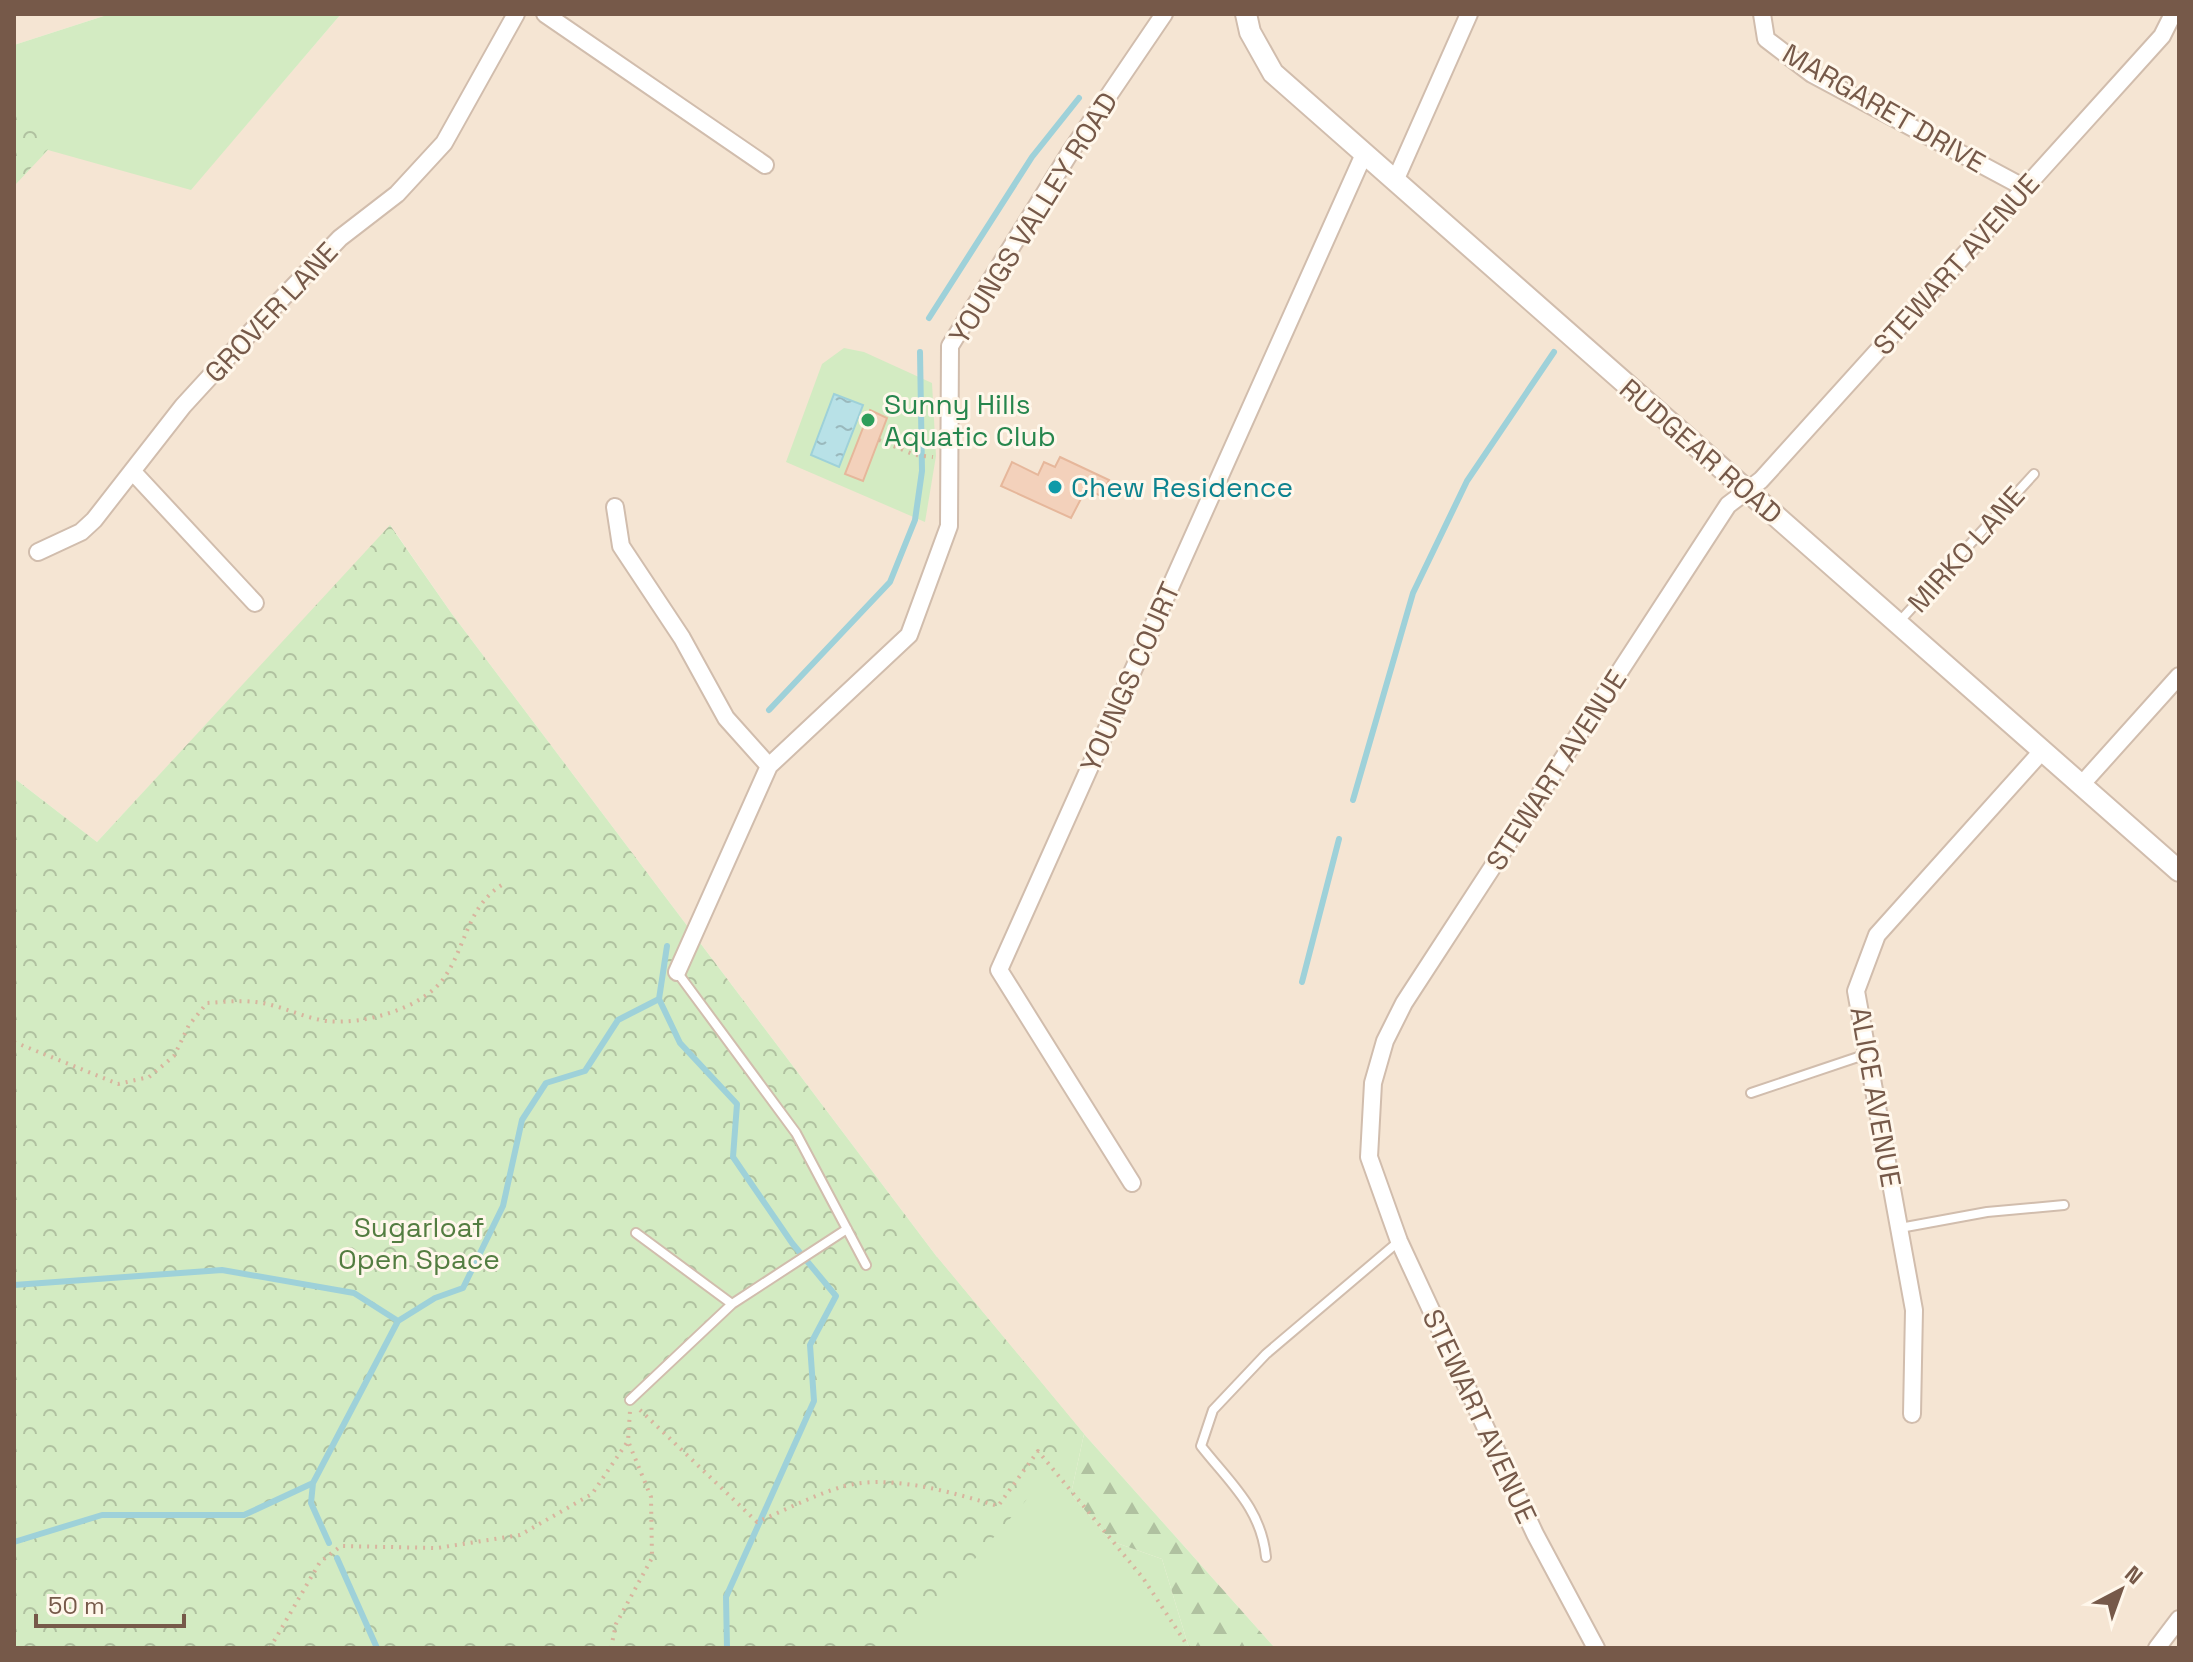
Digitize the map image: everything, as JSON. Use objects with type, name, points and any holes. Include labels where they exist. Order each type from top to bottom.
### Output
[{"type":"street","name":"GROVER LANE","points":[[38,552],[81,532],[134,473],[183,406],[270,311],[340,238],[397,194],[444,143],[506,26],[516,14]]},
{"type":"street","points":[[545,14],[765,165]]},
{"type":"street","name":"YOUNGS VALLEY ROAD","points":[[677,972],[769,766],[909,635],[949,526],[950,346],[1071,151],[1164,14]]},
{"type":"street","name":"RUDGEAR ROAD","points":[[1246,14],[1250,32],[1273,73],[2179,871]]},
{"type":"street","points":[[1395,181],[1469,14]]},
{"type":"street","name":"MARGARET DRIVE","points":[[1762,14],[1766,39],[1812,74],[2025,188]]},
{"type":"street","name":"STEWART AVENUE","points":[[1596,1648],[1535,1534],[1399,1241],[1369,1157],[1373,1083],[1385,1041],[1404,1003],[1728,505],[1761,480],[2162,36],[2173,14]]},
{"type":"street","name":"YOUNGS COURT","points":[[1132,1183],[999,970],[1364,154]]},
{"type":"street","points":[[134,473],[255,603]]},
{"type":"street","points":[[615,507],[621,546],[682,638],[726,718],[769,766]]},
{"type":"street","points":[[2082,784],[2179,676]]},
{"type":"street","name":"ALICE AVENUE","points":[[1912,1414],[1914,1310],[1856,991],[1877,935],[2043,750]]},
{"type":"street","points":[[2157,1648],[2179,1619]]},
{"type":"lane","name":"MIRKO LANE","points":[[1898,623],[2034,474]]},
{"type":"lane","points":[[677,972],[796,1133],[866,1265]]},
{"type":"lane","points":[[1751,1093],[1868,1053]]},
{"type":"lane","points":[[1899,1228],[1987,1212],[2064,1205]]},
{"type":"lane","points":[[630,1400],[732,1304],[847,1229]]},
{"type":"lane","points":[[636,1233],[732,1304]]},
{"type":"lane","points":[[1266,1557],[1264,1534],[1254,1510],[1201,1446],[1213,1410],[1266,1354],[1399,1241]]},
{"type":"path","points":[[879,440],[915,455],[930,457]]},
{"type":"path","points":[[14,1042],[118,1084],[149,1077],[174,1056],[189,1025],[207,1003],[257,1002],[324,1021],[347,1022],[388,1012],[420,999],[442,982],[477,908],[487,893],[505,883]]},
{"type":"path","points":[[611,1648],[616,1624],[652,1558],[651,1497],[628,1441],[630,1400]]},
{"type":"path","points":[[630,1400],[757,1522],[839,1488],[873,1482],[958,1495],[998,1506],[1038,1451],[1143,1578],[1189,1648]]},
{"type":"path","points":[[270,1648],[328,1553],[351,1545],[437,1548],[520,1535],[592,1494],[628,1441]]},
{"type":"shaded area","points":[[14,14],[110,14],[14,45]]},
{"type":"shaded area","points":[[341,14],[2179,14],[2179,1648],[1275,1648],[1084,1434],[937,1257],[452,614],[391,526],[97,842],[14,778],[14,186],[48,149],[191,189]]},
{"type":"green space","points":[[110,14],[341,14],[191,190],[48,150],[14,186],[14,45]]},
{"type":"green space","points":[[14,99],[48,149],[14,186]]},
{"type":"green space","name":"Sunny Hills Aquatic Club","points":[[844,348],[864,352],[932,383],[936,456],[925,522],[786,462],[822,364]]},
{"type":"green space","name":"Sugarloaf Open Space","points":[[390,525],[452,614],[937,1257],[1084,1434],[897,1648],[14,1648],[14,778],[97,842]]},
{"type":"green space","points":[[937,1257],[1084,1434],[1071,1494],[1111,1541],[1162,1559],[1189,1648],[831,1648]]},
{"type":"green space","points":[[1084,1434],[1275,1648],[1189,1648],[1162,1559],[1111,1541],[1071,1494]]},
{"type":"water","points":[[834,394],[863,405],[839,467],[811,455]]},
{"type":"building","points":[[870,410],[887,418],[863,481],[845,474]]},
{"type":"building","name":"Chew Residence","points":[[1060,457],[1109,480],[1101,496],[1086,489],[1071,518],[1001,486],[1012,462],[1038,475],[1044,462],[1055,467]]},
{"type":"waterway","points":[[929,318],[1032,157],[1079,98]]},
{"type":"waterway","points":[[769,710],[890,582],[915,520],[922,471],[920,352]]},
{"type":"waterway","points":[[1353,800],[1413,593],[1467,481],[1554,352]]},
{"type":"waterway","points":[[1302,982],[1339,839]]},
{"type":"waterway","points":[[398,1321],[435,1298],[463,1288],[503,1206],[522,1120],[546,1083],[585,1071],[618,1020],[659,999],[667,946]]},
{"type":"waterway","points":[[659,999],[680,1043],[737,1104],[733,1157],[792,1243],[836,1296],[810,1345],[814,1401],[726,1597],[727,1648]]},
{"type":"waterway","points":[[14,1285],[222,1270],[354,1293],[398,1321]]},
{"type":"waterway","points":[[329,1543],[311,1503],[313,1483],[398,1321]]},
{"type":"waterway","points":[[14,1542],[102,1515],[244,1515],[313,1483]]},
{"type":"waterway","points":[[337,1558],[377,1648]]},
{"type":"place","name":"Sunny Hills Aquatic Club","points":[[868,420]]},
{"type":"place","name":"Chew Residence","points":[[1055,487]]}]
